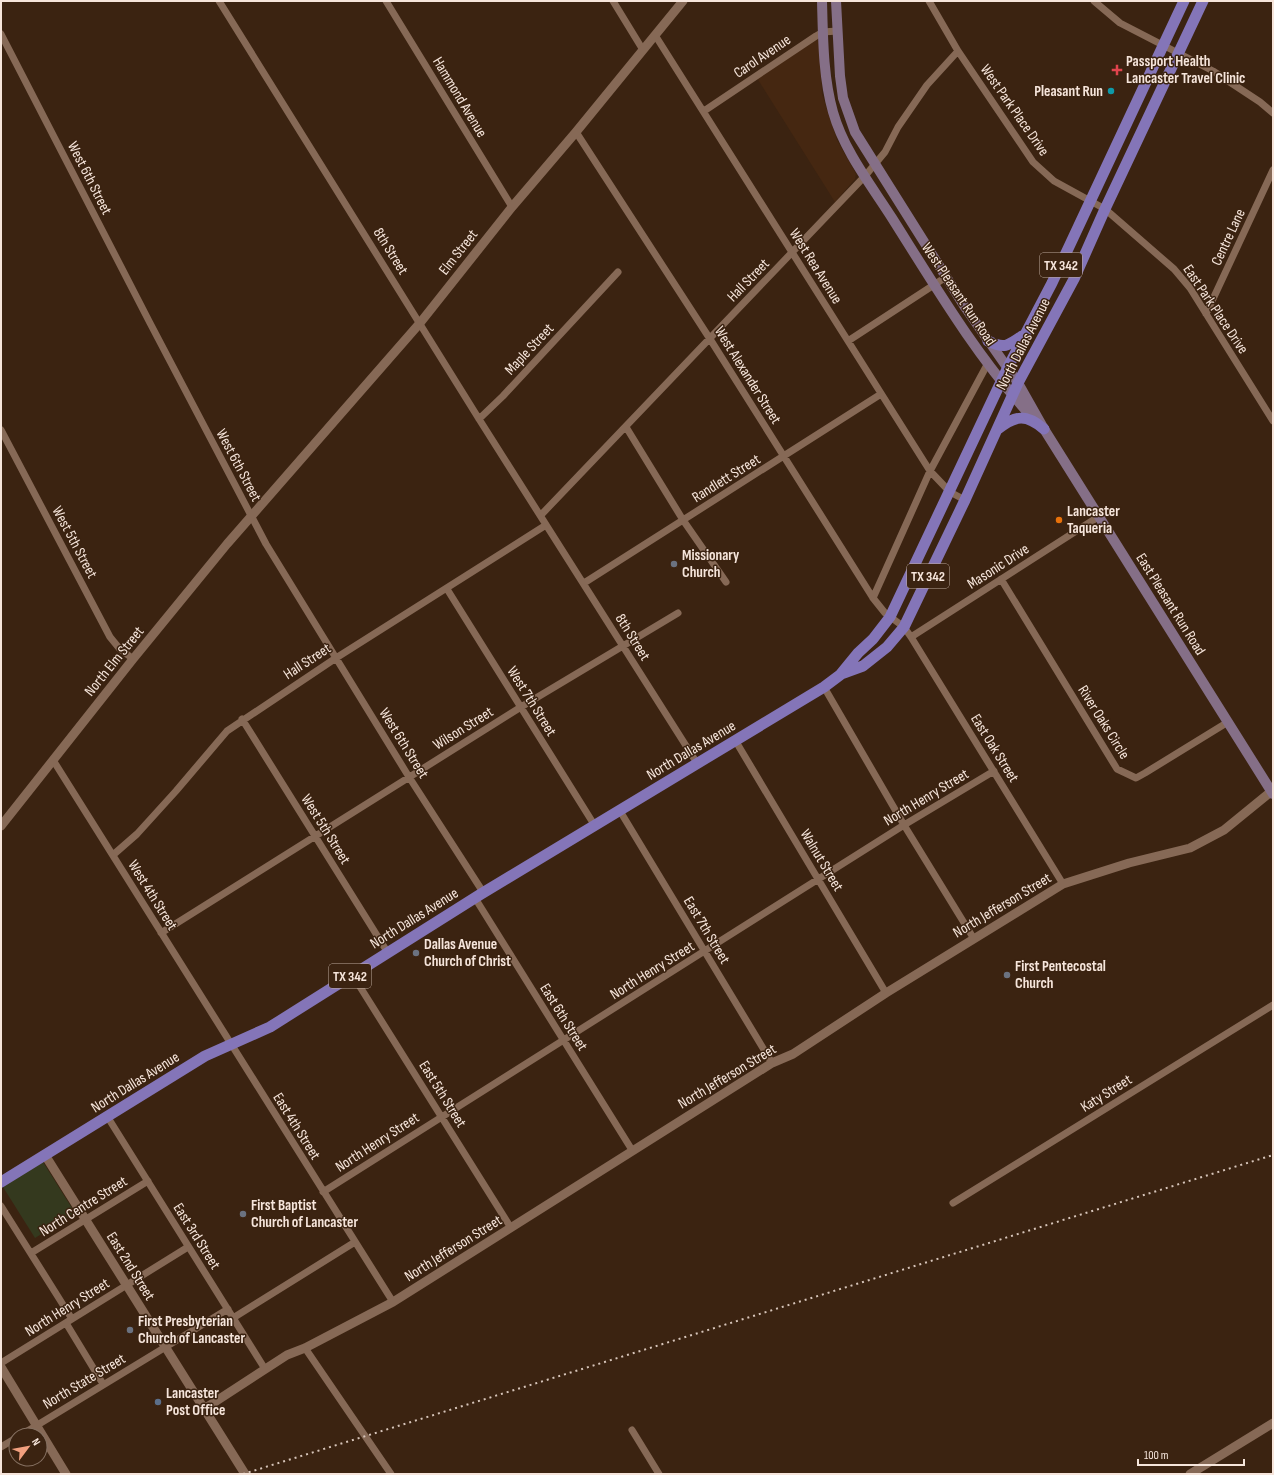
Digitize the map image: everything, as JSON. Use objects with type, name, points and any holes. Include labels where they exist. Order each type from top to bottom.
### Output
[{"type":"main road","name":"West Pleasant Run Road","points":[[822,1],[823,32],[828,85],[833,113],[849,149],[934,285],[1001,382],[1044,430]]},
{"type":"main road","name":"West Pleasant Run Road","points":[[836,1],[837,31],[844,98],[855,132],[946,277],[1007,369],[1018,383],[1044,430]]},
{"type":"main road","name":"North Dallas Avenue","points":[[1,1182],[205,1056],[270,1027],[479,895],[824,687],[840,675],[858,653],[873,639],[890,617],[1023,336],[1058,271],[1184,1]]},
{"type":"main road","name":"North Dallas Avenue","points":[[840,675],[863,666],[887,647],[904,627],[965,500],[1018,383],[1074,279],[1105,209],[1203,1]]},
{"type":"main road","points":[[1128,122],[1144,128]]},
{"type":"main road","points":[[1058,271],[1074,279]]},
{"type":"main road","points":[[988,341],[1003,346],[1009,345],[1023,336]]},
{"type":"main road","points":[[997,429],[1014,418],[1023,418],[1044,430]]},
{"type":"main road","name":"East Pleasant Run Road","points":[[1044,430],[1273,792]]},
{"type":"street","name":"8th Street","points":[[219,1],[479,419],[584,583],[696,763]]},
{"type":"street","name":"Hammond Avenue","points":[[386,1],[512,207]]},
{"type":"street","points":[[613,1],[642,50]]},
{"type":"street","name":"Elm Street","points":[[251,516],[420,323],[512,207],[576,132],[683,1]]},
{"type":"street","name":"West Park Place Drive","points":[[929,1],[958,51],[1033,162],[1054,181],[1105,209]]},
{"type":"street","points":[[1094,1],[1120,23],[1180,52],[1233,83],[1273,113]]},
{"type":"street","name":"Carol Avenue","points":[[704,111],[823,32],[837,31]]},
{"type":"street","name":"West 6th Street","points":[[1,34],[251,516],[479,895]]},
{"type":"street","name":"West Rea Avenue","points":[[655,35],[930,471],[950,492],[965,500]]},
{"type":"street","name":"Hall Street","points":[[541,515],[793,254],[875,165],[885,152],[898,126],[923,90],[958,51]]},
{"type":"street","name":"West Alexander Street","points":[[576,132],[710,339],[873,598],[890,617],[904,627]]},
{"type":"street","name":"Centre Lane","points":[[1206,314],[1273,170]]},
{"type":"street","name":"East Park Place Drive","points":[[1105,209],[1174,269],[1206,314],[1273,421]]},
{"type":"street","name":"Maple Street","points":[[479,419],[503,396],[618,272]]},
{"type":"street","points":[[848,342],[946,277]]},
{"type":"street","name":"North Dallas Avenue","points":[[873,598],[930,471],[988,363]]},
{"type":"street","name":"Randlett Street","points":[[584,583],[881,394]]},
{"type":"street","points":[[626,427],[683,520],[726,582]]},
{"type":"street","name":"West 5th Street","points":[[1,430],[110,637],[118,648],[133,659]]},
{"type":"street","name":"North Elm Street","points":[[1,824],[133,659],[251,516]]},
{"type":"street","name":"Masonic Drive","points":[[912,637],[1098,517]]},
{"type":"street","name":"Hall Street","points":[[113,855],[136,834],[176,791],[227,731],[242,719],[546,525]]},
{"type":"street","name":"River Oaks Circle","points":[[1001,579],[1117,768],[1127,775],[1136,778],[1140,776],[1228,722]]},
{"type":"street","name":"West 7th Street","points":[[447,589],[594,826]]},
{"type":"street","name":"Wilson Street","points":[[161,933],[521,707],[678,613]]},
{"type":"street","name":"East Oak Street","points":[[904,627],[912,637],[1063,884]]},
{"type":"street","points":[[824,687],[904,825],[974,939]]},
{"type":"street","name":"West 5th Street","points":[[242,719],[388,952]]},
{"type":"street","name":"Walnut Street","points":[[735,740],[886,993]]},
{"type":"street","name":"West 4th Street","points":[[53,760],[230,1044]]},
{"type":"street","name":"North Henry Street","points":[[324,1192],[441,1116],[706,952],[904,825],[994,771]]},
{"type":"street","name":"North Jefferson Street","points":[[204,1409],[287,1355],[305,1348],[393,1302],[632,1150],[772,1063],[793,1054],[886,993],[1063,884],[1129,863],[1190,848],[1224,830],[1273,792]]},
{"type":"street","name":"East 7th Street","points":[[620,811],[772,1063]]},
{"type":"street","name":"East 6th Street","points":[[479,895],[564,1041],[632,1150]]},
{"type":"street","name":"East 5th Street","points":[[352,974],[511,1228]]},
{"type":"street","name":"Katy Street","points":[[953,1203],[1273,1005]]},
{"type":"street","name":"East 4th Street","points":[[230,1044],[393,1302]]},
{"type":"street","name":"East 3rd Street","points":[[108,1116],[265,1369]]},
{"type":"street","name":"East 2nd Street","points":[[45,1155],[245,1474]]},
{"type":"street","name":"North Centre Street","points":[[31,1253],[148,1181]]},
{"type":"street","points":[[1,1206],[31,1253],[103,1384]]},
{"type":"street","points":[[233,1318],[355,1242]]},
{"type":"street","name":"North Henry Street","points":[[1,1363],[188,1246]]},
{"type":"street","name":"North State Street","points":[[33,1427],[228,1309]]},
{"type":"street","points":[[305,1348],[392,1474]]},
{"type":"street","points":[[1,1367],[66,1474]]},
{"type":"street","points":[[1190,1474],[1273,1422]]},
{"type":"street","points":[[632,1430],[659,1474]]},
{"type":"shaded area","points":[[820,38],[822,94],[837,140],[856,174],[855,179],[835,202],[757,78]]},
{"type":"green space","points":[[43,1162],[75,1213],[35,1238],[3,1187]]},
{"type":"railway","points":[[243,1474],[1273,1155]]},
{"type":"place","name":"Passport Health Lancaster Travel Clinic","points":[[1117,70]]},
{"type":"place","name":"Pleasant Run","points":[[1111,91]]},
{"type":"place","name":"Lancaster Taqueria","points":[[1059,520]]},
{"type":"place","name":"Missionary Church","points":[[674,564]]},
{"type":"place","name":"Dallas Avenue Church of Christ","points":[[416,953]]},
{"type":"place","name":"First Pentecostal Church","points":[[1007,975]]},
{"type":"place","name":"First Baptist Church of Lancaster","points":[[243,1214]]},
{"type":"place","name":"First Presbyterian Church of Lancaster","points":[[130,1330]]},
{"type":"place","name":"Lancaster Post Office","points":[[158,1402]]}]
